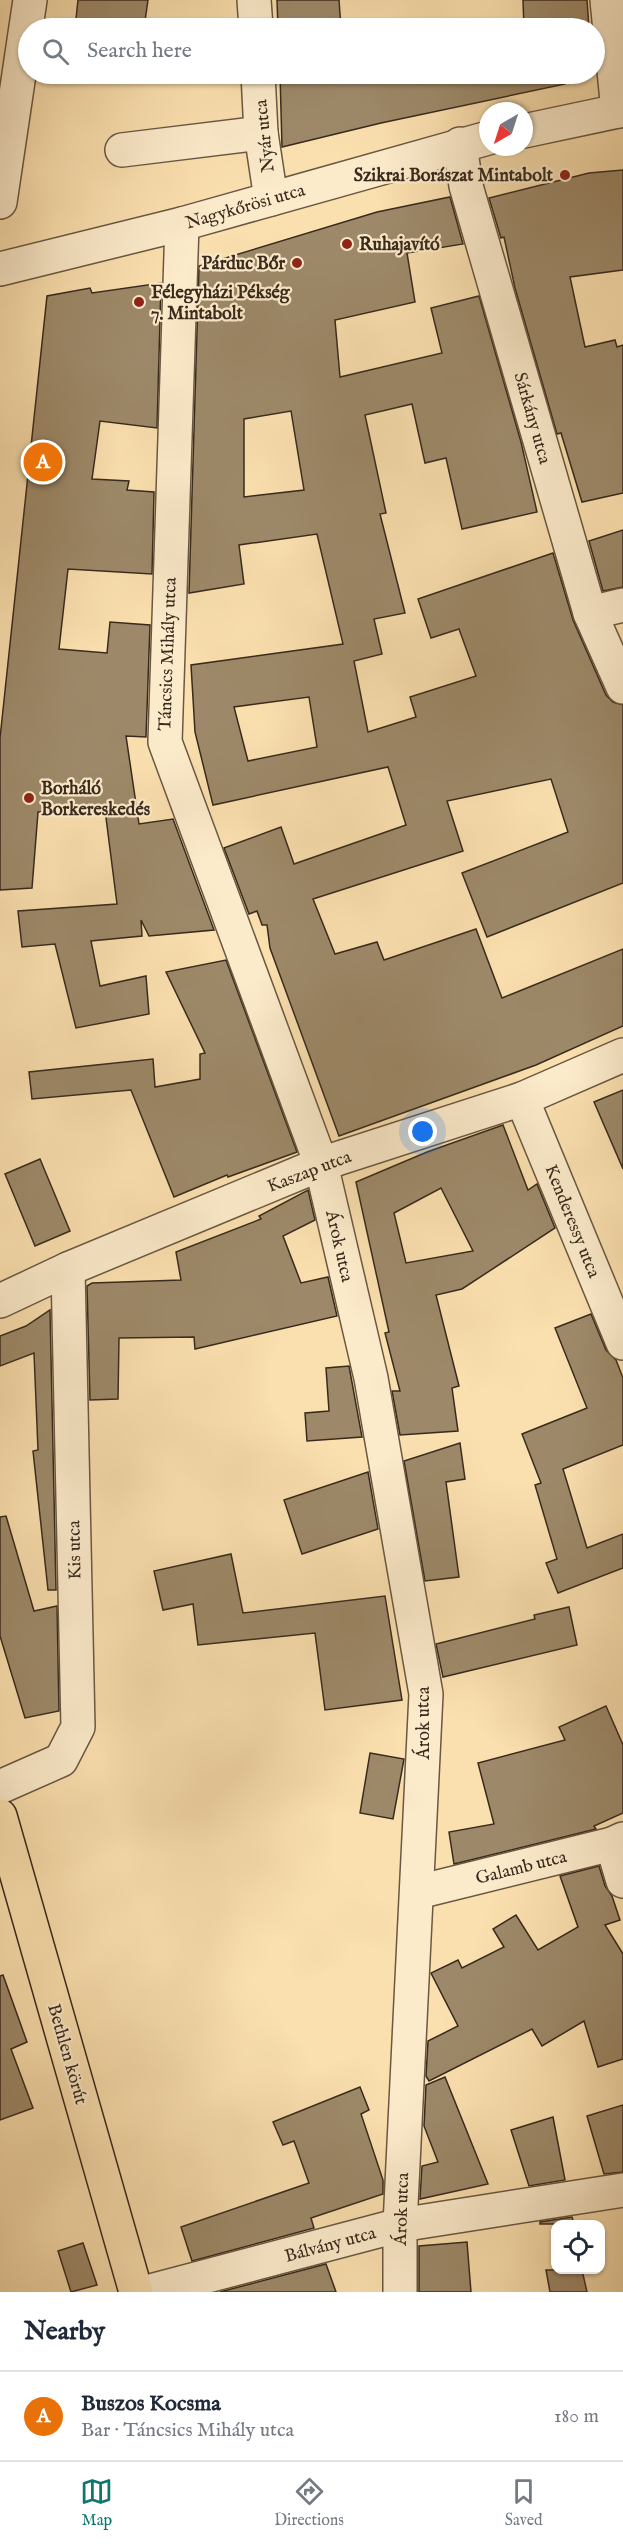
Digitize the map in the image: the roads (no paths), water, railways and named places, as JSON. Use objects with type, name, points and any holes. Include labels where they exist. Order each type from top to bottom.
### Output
[{"type":"main road","name":"Bethlen körút","points":[[0,1816],[136,2292]]},
{"type":"street","points":[[27,18],[30,0]]},
{"type":"street","points":[[254,0],[255,18]]},
{"type":"street","points":[[533,129],[620,110],[607,0]]},
{"type":"street","points":[[0,202],[18,81]]},
{"type":"street","name":"Nyár utca","points":[[259,84],[261,133],[271,199]]},
{"type":"street","points":[[122,150],[261,133]]},
{"type":"street","name":"Nagykőrösi utca","points":[[0,269],[182,224],[474,141]]},
{"type":"street","name":"Sárkány utca","points":[[474,141],[465,186],[590,614],[623,687]]},
{"type":"street","name":"Táncsics Mihály utca","points":[[182,224],[165,742],[321,1164]]},
{"type":"street","points":[[590,614],[623,605]]},
{"type":"street","name":"Kaszap utca","points":[[0,1301],[68,1269],[321,1164],[522,1098],[623,1055]]},
{"type":"street","name":"Kenderessy utca","points":[[522,1098],[623,1343]]},
{"type":"street","name":"Árok utca","points":[[321,1164],[371,1378],[426,1694],[400,2225],[400,2292]]},
{"type":"street","name":"Kis utca","points":[[0,1787],[61,1760],[78,1727],[68,1269]]},
{"type":"street","points":[[618,1842],[623,1881]]},
{"type":"street","name":"Galamb utca","points":[[418,1892],[618,1842]]},
{"type":"street","name":"Bálvány utca","points":[[147,2292],[400,2225],[623,2190]]},
{"type":"place","name":"Szikrai Borászat Mintabolt","points":[[565,175]]},
{"type":"place","name":"Ruhajavító","points":[[347,244]]},
{"type":"place","name":"Párduc Bőr","points":[[297,263]]},
{"type":"place","name":"Félegyházi Pékség 7. Mintabolt","points":[[139,302]]},
{"type":"place","name":"Buszos Kocsma","points":[[43,462]]},
{"type":"place","name":"Borháló Borkereskedés","points":[[29,798]]}]
